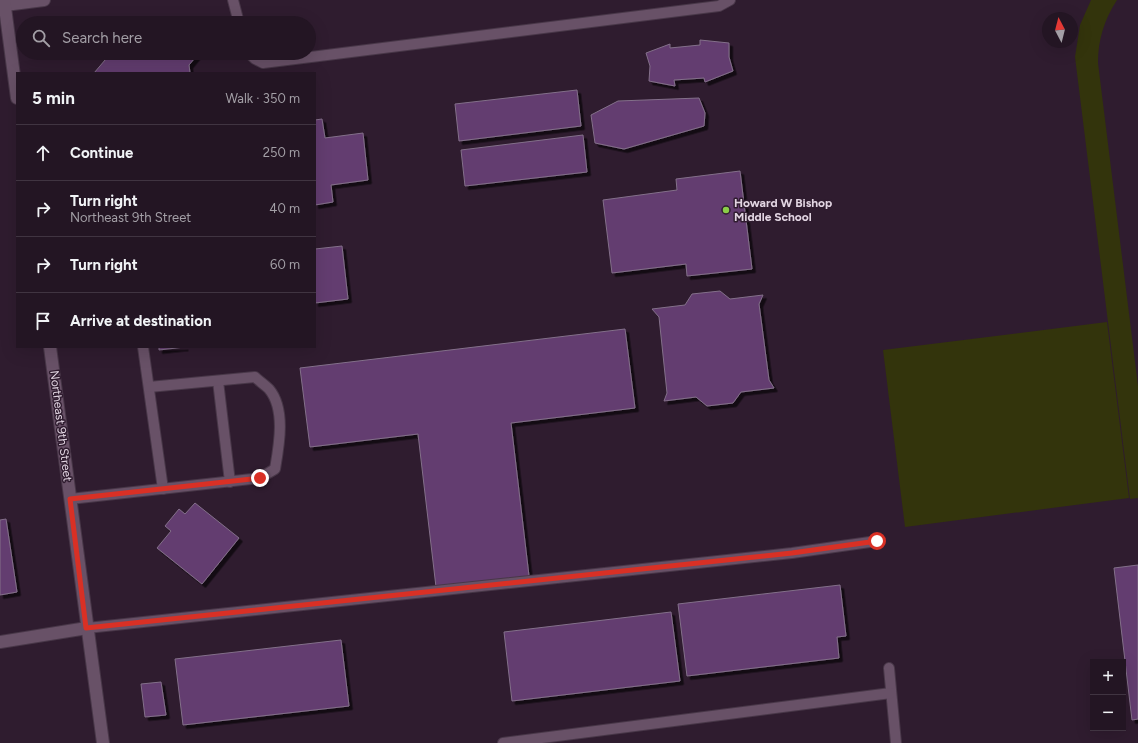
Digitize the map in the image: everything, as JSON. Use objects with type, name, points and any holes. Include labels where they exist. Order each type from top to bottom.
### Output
[{"type":"street","points":[[16,91],[4,2],[44,0]]},
{"type":"street","name":"Northeast 9th Street","points":[[50,348],[86,628],[103,743]]},
{"type":"street","points":[[0,642],[86,628]]},
{"type":"lane","points":[[233,0],[237,16]]},
{"type":"lane","points":[[316,56],[719,6],[730,0]]},
{"type":"lane","points":[[257,60],[263,63],[287,60]]},
{"type":"lane","points":[[143,348],[163,489]]},
{"type":"lane","points":[[70,499],[260,478],[275,468],[280,439],[279,410],[270,390],[255,378],[149,387]]},
{"type":"lane","points":[[218,381],[230,482]]},
{"type":"lane","points":[[86,628],[792,553],[877,541]]},
{"type":"lane","points":[[889,668],[896,743]]},
{"type":"lane","points":[[503,743],[891,693]]},
{"type":"shaded area","points":[[1091,0],[1117,0],[1105,23],[1099,46],[1098,63],[1138,386],[1138,498],[1130,499],[1075,57],[1076,48],[1078,48],[1080,25]]},
{"type":"shaded area","points":[[1107,322],[1129,498],[905,527],[883,350]]},
{"type":"building","points":[[700,40],[729,43],[729,57],[733,71],[705,82],[704,78],[674,80],[675,86],[649,81],[650,66],[646,53],[670,44],[670,48],[700,45]]},
{"type":"building","points":[[105,60],[193,60],[189,65],[190,72],[95,72]]},
{"type":"building","points":[[577,90],[581,126],[459,141],[455,104]]},
{"type":"building","points":[[699,98],[705,113],[704,126],[624,149],[595,143],[591,115],[618,101]]},
{"type":"building","points":[[322,119],[325,138],[363,133],[368,180],[331,185],[333,202],[316,205],[316,120]]},
{"type":"building","points":[[583,135],[587,172],[465,186],[461,150]]},
{"type":"building","points":[[740,171],[752,269],[687,276],[686,264],[612,273],[603,200],[677,190],[676,179]]},
{"type":"building","points":[[342,246],[348,299],[316,303],[316,249]]},
{"type":"building","points":[[720,291],[730,299],[763,295],[759,304],[769,380],[774,388],[741,392],[733,403],[707,406],[696,397],[664,401],[667,393],[659,317],[652,309],[685,305],[692,294]]},
{"type":"building","points":[[625,329],[635,408],[511,423],[529,576],[436,587],[418,434],[310,447],[300,368]]},
{"type":"building","points":[[159,348],[176,348],[159,350]]},
{"type":"building","points":[[195,503],[239,538],[202,584],[157,548],[171,531],[165,526],[179,509],[185,514]]},
{"type":"building","points":[[6,519],[17,592],[0,595],[0,520]]},
{"type":"building","points":[[1138,565],[1138,719],[1132,720],[1126,659],[1125,659],[1114,568]]},
{"type":"building","points":[[840,585],[846,636],[837,637],[839,658],[687,676],[678,604]]},
{"type":"building","points":[[671,612],[680,681],[512,701],[504,632]]},
{"type":"building","points":[[341,640],[349,706],[183,725],[175,659]]},
{"type":"building","points":[[161,682],[166,715],[145,717],[141,684]]},
{"type":"place","name":"Howard W Bishop Middle School","points":[[726,210]]},
{"type":"route","points":[[260,478],[70,499],[86,628],[792,553],[877,541]]}]
